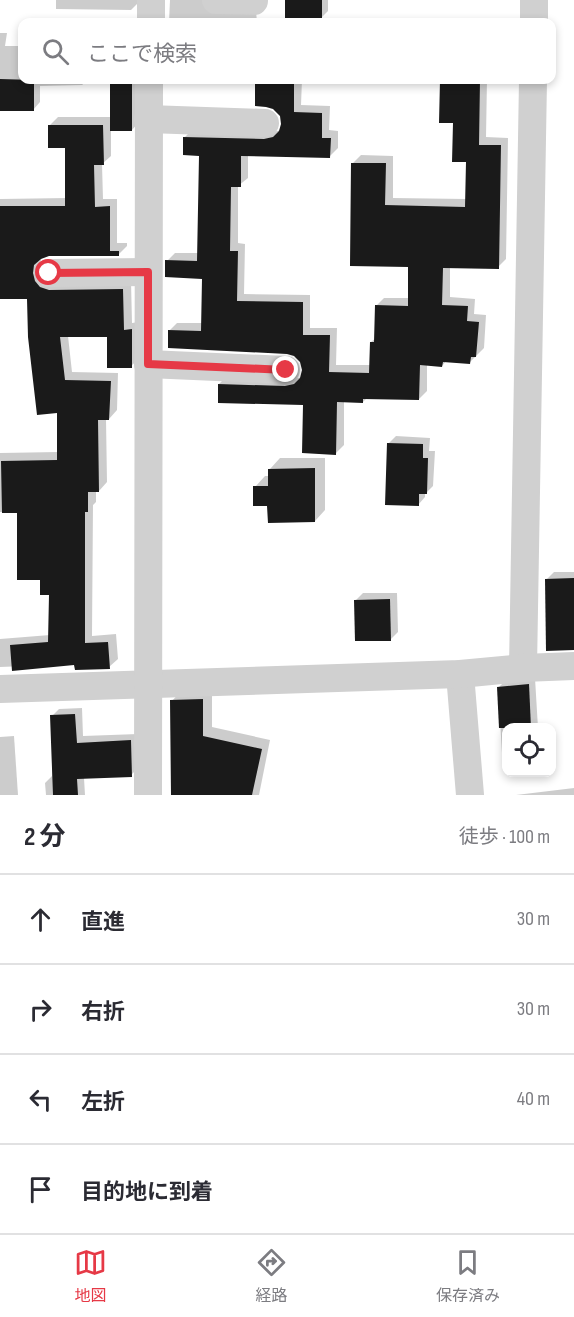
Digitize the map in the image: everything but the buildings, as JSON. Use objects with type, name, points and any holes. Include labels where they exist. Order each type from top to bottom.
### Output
[{"type":"street","points":[[151,0],[151,18]]},
{"type":"street","points":[[216,0],[254,1]]},
{"type":"street","points":[[534,0],[534,18]]},
{"type":"street","points":[[148,795],[149,84]]},
{"type":"street","points":[[523,668],[533,84]]},
{"type":"street","points":[[148,119],[265,123]]},
{"type":"street","points":[[49,273],[148,272]]},
{"type":"street","points":[[148,364],[286,370]]},
{"type":"street","points":[[0,688],[460,674],[574,666]]},
{"type":"street","points":[[460,674],[470,795]]},
{"type":"route","points":[[49,273],[148,272],[148,364],[286,370]]}]
